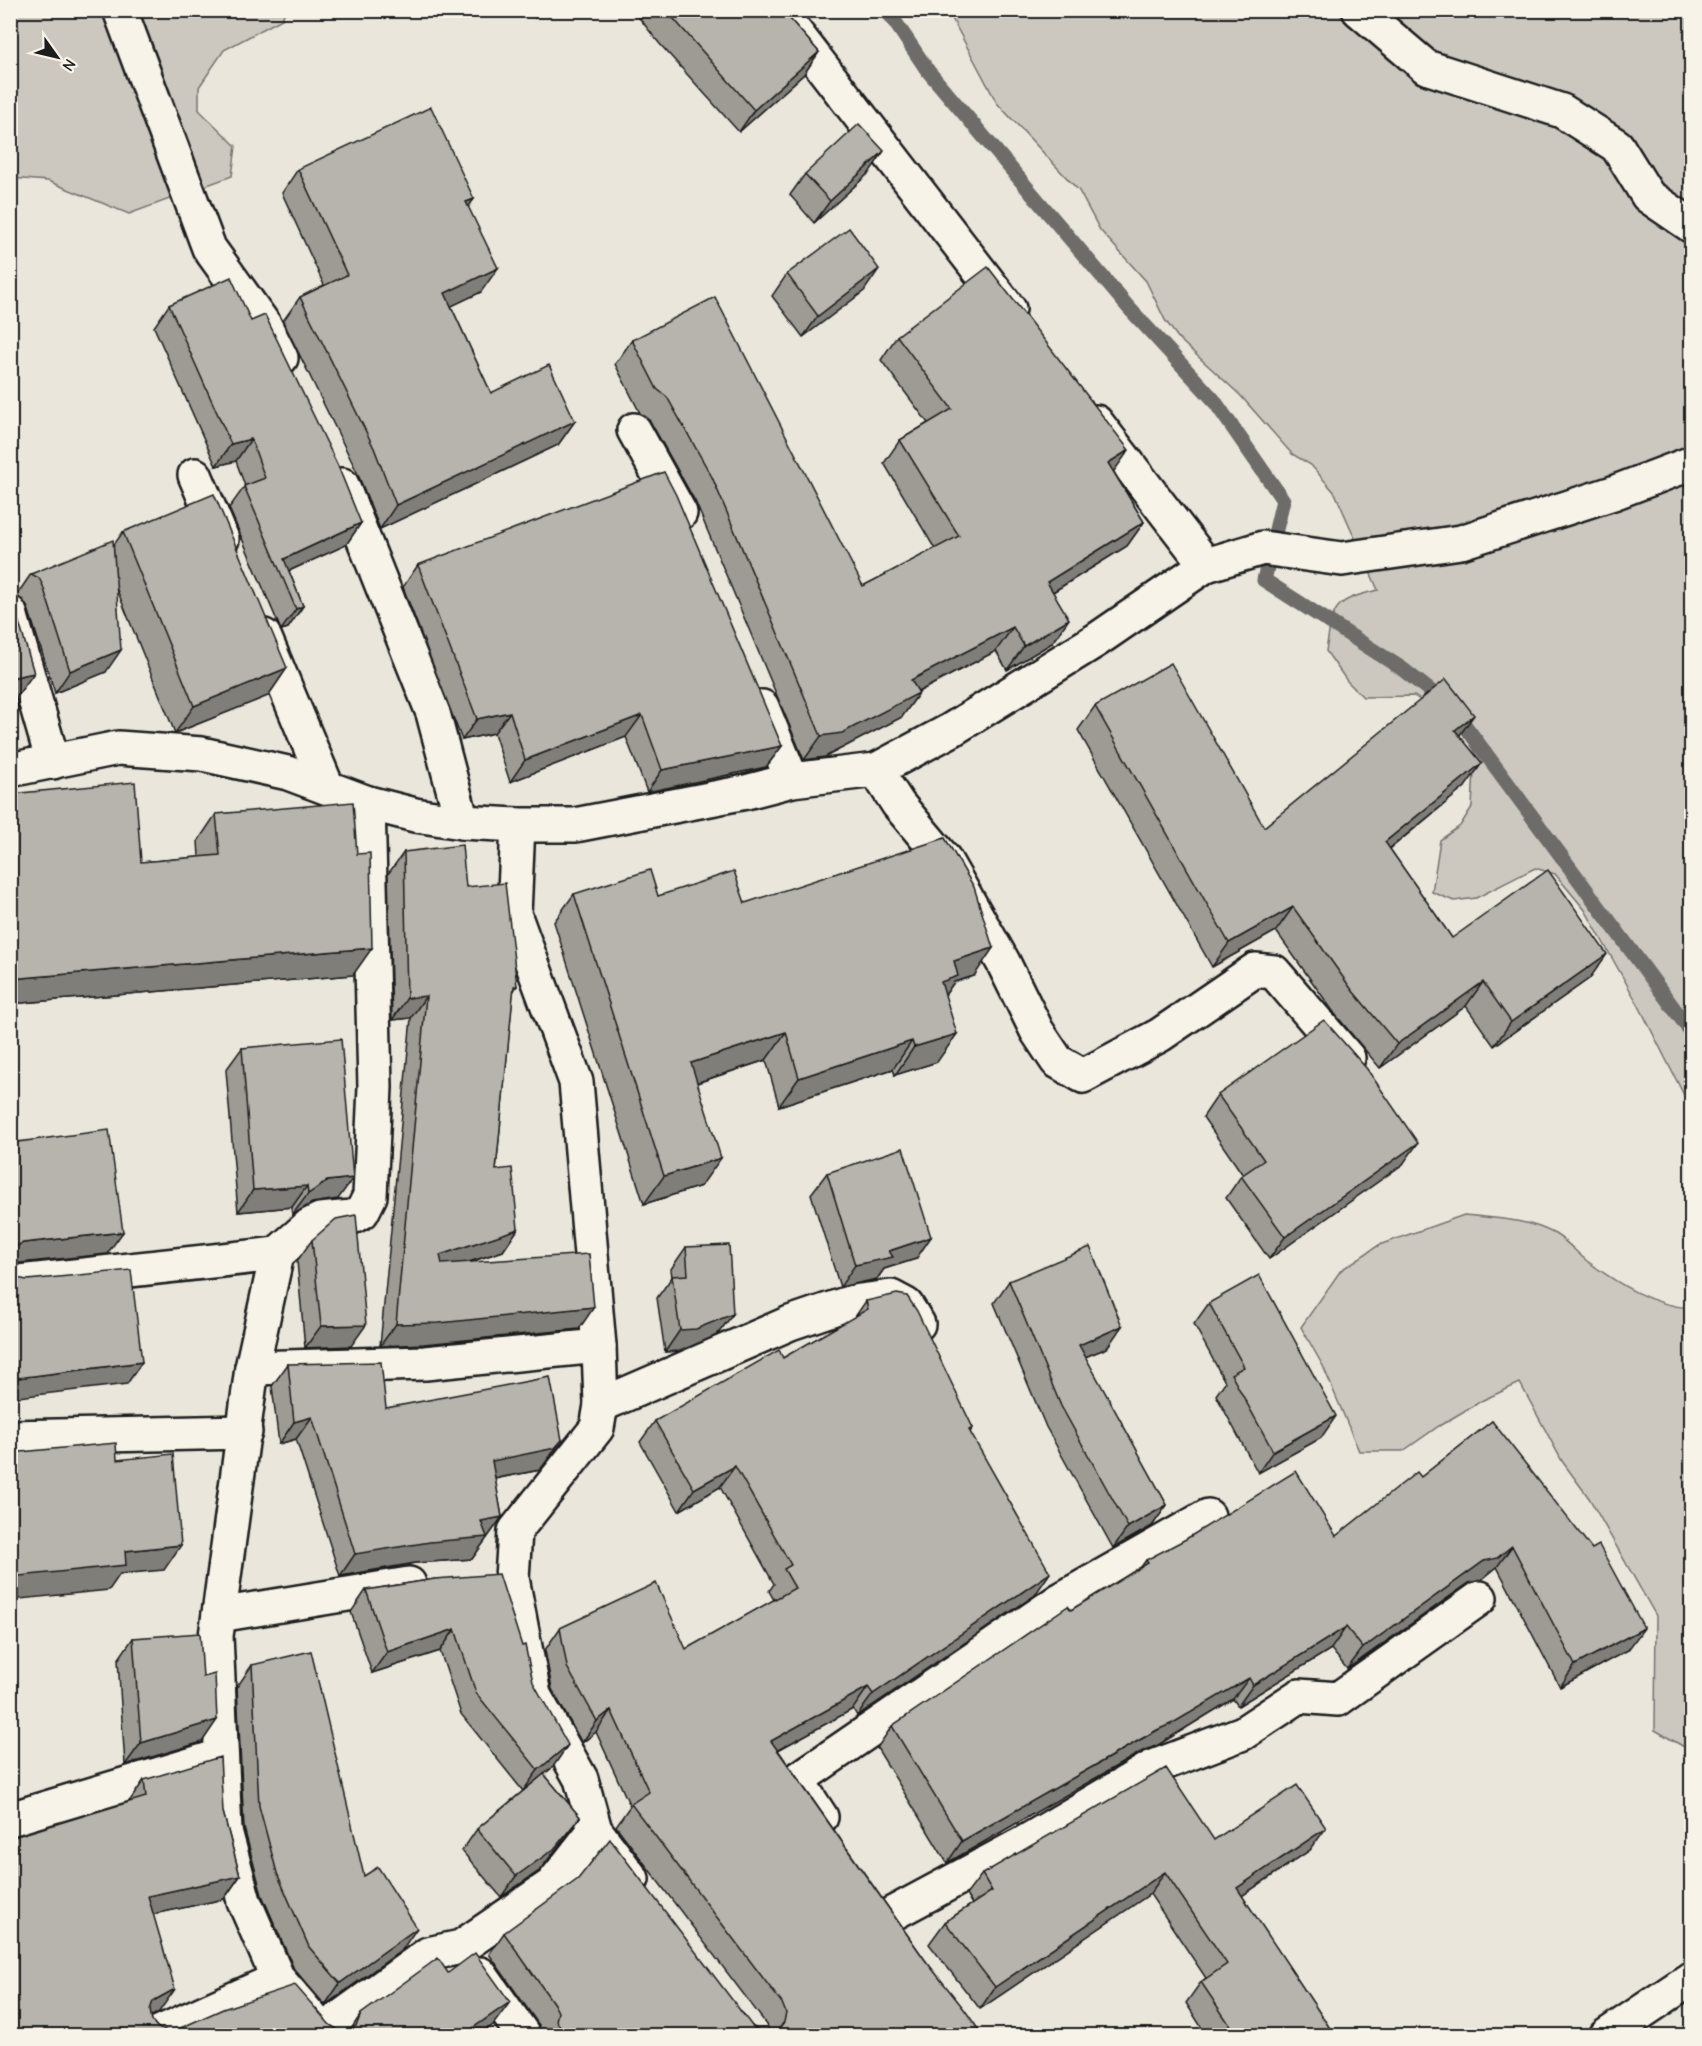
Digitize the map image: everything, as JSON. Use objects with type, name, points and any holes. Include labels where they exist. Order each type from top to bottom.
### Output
[{"type":"street","points":[[120,10],[209,248],[265,326],[295,387]]},
{"type":"street","points":[[778,10],[1025,330]]},
{"type":"street","points":[[1359,10],[1426,67],[1562,111],[1617,146],[1648,196],[1692,226]]},
{"type":"street","points":[[1076,396],[1206,565]]},
{"type":"street","points":[[634,430],[678,507],[691,540]]},
{"type":"street","points":[[330,459],[433,713],[462,822]]},
{"type":"street","points":[[10,770],[118,748],[202,754],[288,773],[368,803],[415,815],[462,822],[575,825],[746,792],[792,780],[876,770],[951,730],[1098,639],[1206,565],[1263,548],[1342,559],[1461,542],[1613,493],[1692,462]]},
{"type":"street","points":[[195,475],[236,570]]},
{"type":"street","points":[[253,612],[327,787]]},
{"type":"street","points":[[10,613],[53,762]]},
{"type":"street","points":[[751,682],[792,780]]},
{"type":"street","points":[[876,770],[898,804],[944,859],[1003,962],[1037,1031],[1057,1061],[1083,1076],[1160,1035],[1255,970],[1274,972],[1365,1078]]},
{"type":"street","points":[[368,803],[375,1087],[370,1196],[362,1212],[352,1217],[320,1220],[310,1224],[277,1254],[252,1368],[216,1636],[220,1756],[228,1841],[244,1901],[278,1980],[325,2032],[428,1954],[461,1947],[552,1885],[595,1830]]},
{"type":"street","points":[[518,825],[514,914],[576,1082],[599,1346],[601,1405],[597,1428],[514,1531],[497,1578],[534,1695],[581,1779],[595,1830],[652,1905]]},
{"type":"street","points":[[10,1283],[277,1254]]},
{"type":"street","points":[[601,1405],[790,1323],[828,1309],[881,1297],[891,1297],[906,1305],[932,1354]]},
{"type":"street","points":[[252,1368],[425,1363],[599,1346]]},
{"type":"street","points":[[10,1437],[245,1432]]},
{"type":"street","points":[[836,1839],[797,1780],[1060,1600],[1208,1516]]},
{"type":"street","points":[[1043,1569],[1060,1600]]},
{"type":"street","points":[[219,1615],[439,1581]]},
{"type":"street","points":[[888,1917],[1024,1843],[1151,1768],[1243,1733],[1299,1696],[1338,1699],[1480,1598]]},
{"type":"street","points":[[10,1820],[220,1756]]},
{"type":"street","points":[[868,1887],[907,1944]]},
{"type":"street","points":[[461,1947],[524,2036]]},
{"type":"street","points":[[1606,2036],[1692,1978]]},
{"type":"street","points":[[152,2036],[278,1980]]},
{"type":"shaded area","points":[[10,11],[285,11],[282,19],[224,50],[199,87],[199,110],[236,146],[232,176],[129,214],[48,181],[11,178]]},
{"type":"shaded area","points":[[948,11],[1691,11],[1691,1109],[1639,1006],[1585,910],[1555,874],[1535,868],[1476,898],[1454,901],[1432,892],[1440,840],[1460,826],[1472,807],[1475,752],[1466,736],[1451,719],[1414,696],[1363,697],[1347,681],[1326,651],[1330,624],[1337,608],[1351,598],[1378,590],[1335,493],[1311,465],[1292,454],[1240,395],[1179,339],[1165,320],[1146,281],[1100,230],[1079,191],[997,103]]},
{"type":"shaded area","points":[[1464,1215],[1511,1220],[1545,1229],[1559,1237],[1611,1278],[1636,1292],[1663,1303],[1691,1308],[1692,1744],[1686,1748],[1655,1730],[1656,1616],[1589,1498],[1562,1461],[1520,1383],[1481,1401],[1403,1451],[1359,1451],[1323,1366],[1301,1327],[1341,1270],[1379,1245]]},
{"type":"building","points":[[666,10],[782,10],[819,52],[754,110]]},
{"type":"building","points":[[431,107],[474,199],[466,202],[498,268],[445,293],[491,393],[549,365],[575,421],[396,505],[374,448],[300,297],[347,275],[298,169]]},
{"type":"building","points":[[859,124],[884,151],[830,201],[805,174]]},
{"type":"building","points":[[849,228],[879,269],[818,316],[787,274]]},
{"type":"building","points":[[988,267],[1129,450],[1108,463],[1144,522],[1047,582],[1069,619],[1024,646],[1013,627],[911,680],[919,693],[842,733],[821,736],[712,477],[667,397],[657,389],[632,340],[715,297],[863,586],[959,536],[900,440],[952,409],[897,336]]},
{"type":"building","points":[[231,277],[251,321],[265,315],[338,466],[361,523],[284,559],[303,606],[296,609],[244,486],[265,478],[251,439],[231,444],[169,305]]},
{"type":"building","points":[[664,472],[676,495],[782,746],[662,770],[642,715],[525,760],[510,712],[477,719],[418,565]]},
{"type":"building","points":[[214,494],[287,668],[194,706],[123,532]]},
{"type":"building","points":[[113,540],[121,650],[70,671],[43,586],[39,578],[31,574]]},
{"type":"building","points":[[10,592],[34,673],[10,678]]},
{"type":"building","points":[[1171,663],[1264,827],[1446,679],[1474,715],[1455,730],[1482,763],[1385,842],[1452,938],[1548,870],[1607,954],[1511,1022],[1483,982],[1397,1044],[1352,990],[1293,907],[1229,943],[1095,706]]},
{"type":"building","points":[[135,782],[141,862],[220,855],[216,814],[353,802],[357,854],[370,853],[372,948],[10,979],[10,794]]},
{"type":"building","points":[[945,838],[974,887],[993,948],[954,961],[958,976],[941,982],[957,1034],[914,1047],[912,1041],[799,1078],[786,1032],[691,1063],[721,1158],[664,1176],[574,894],[650,870],[658,896],[734,871],[745,903]]},
{"type":"building","points":[[462,845],[466,887],[505,883],[517,986],[514,986],[496,1170],[512,1168],[518,1229],[440,1255],[442,1264],[589,1254],[594,1307],[439,1323],[396,1324],[426,996],[407,998],[404,852]]},
{"type":"building","points":[[1324,1020],[1367,1069],[1418,1143],[1285,1237],[1241,1176],[1264,1160],[1218,1095]]},
{"type":"building","points":[[341,1039],[353,1178],[327,1181],[308,1194],[307,1186],[253,1190],[242,1048]]},
{"type":"building","points":[[109,1130],[123,1232],[23,1243],[10,1251],[10,1143]]},
{"type":"building","points":[[903,1148],[931,1237],[889,1251],[893,1257],[855,1265],[827,1173]]},
{"type":"building","points":[[356,1215],[366,1325],[321,1326],[312,1240],[336,1219]]},
{"type":"building","points":[[729,1245],[733,1314],[696,1329],[680,1330],[672,1276],[688,1275],[686,1247]]},
{"type":"building","points":[[1090,1247],[1122,1326],[1079,1345],[1167,1505],[1128,1527],[1061,1406],[1009,1281]]},
{"type":"building","points":[[131,1270],[142,1362],[10,1379],[10,1273],[17,1278],[27,1280]]},
{"type":"building","points":[[1259,1275],[1336,1416],[1273,1451],[1231,1374],[1244,1367],[1209,1303]]},
{"type":"building","points":[[897,1294],[907,1296],[917,1311],[973,1428],[969,1430],[1050,1573],[873,1694],[868,1687],[771,1741],[925,1960],[983,2036],[567,2036],[556,2021],[558,2012],[554,2004],[504,1933],[578,1879],[610,1839],[752,2026],[759,2031],[769,2033],[778,2030],[784,2022],[786,2013],[782,2003],[631,1804],[649,1792],[611,1710],[597,1721],[567,1667],[560,1628],[656,1583],[686,1649],[795,1588],[784,1569],[791,1565],[735,1466],[694,1489],[655,1421],[779,1350],[783,1358],[868,1309],[866,1301]]},
{"type":"building","points":[[381,1362],[386,1408],[550,1377],[562,1440],[555,1448],[492,1461],[502,1517],[481,1521],[487,1537],[430,1542],[355,1554],[312,1417],[294,1422],[288,1364]]},
{"type":"building","points":[[1492,1421],[1592,1549],[1599,1545],[1644,1628],[1575,1665],[1512,1546],[1497,1558],[1484,1561],[1363,1648],[1346,1627],[1253,1685],[1249,1678],[962,1841],[892,1726],[1068,1606],[1071,1610],[1148,1563],[1146,1560],[1186,1539],[1296,1471],[1336,1536],[1417,1472],[1421,1477]]},
{"type":"building","points":[[116,1443],[117,1460],[173,1454],[181,1545],[125,1551],[126,1565],[10,1577],[10,1453]]},
{"type":"building","points":[[499,1574],[522,1646],[525,1645],[533,1682],[568,1745],[538,1770],[476,1693],[455,1629],[387,1652],[366,1590],[435,1579]]},
{"type":"building","points":[[200,1633],[203,1677],[215,1674],[217,1720],[141,1743],[133,1638]]},
{"type":"building","points":[[311,1651],[364,1876],[378,1867],[417,1928],[340,1983],[309,1947],[277,1873],[259,1806],[252,1665]]},
{"type":"building","points":[[220,1757],[223,1812],[240,1876],[148,1896],[175,1989],[153,2001],[150,2010],[152,2021],[158,2028],[167,2031],[176,2030],[223,2009],[295,1985],[330,2025],[338,2030],[347,2031],[356,2026],[361,2014],[438,1958],[448,1973],[475,1953],[510,2002],[461,2036],[10,2036],[10,1838],[146,1797],[144,1780]]},
{"type":"building","points":[[1166,1768],[1214,1840],[1297,1785],[1326,1828],[1237,1888],[1335,2036],[1237,2036],[1201,1982],[1227,1964],[1165,1872],[995,1987],[945,1922],[992,1891],[982,1874]]},
{"type":"building","points":[[544,1774],[580,1817],[554,1849],[516,1876],[477,1829]]},
{"type":"waterway","points":[[887,10],[928,71],[1128,307],[1213,399],[1283,500],[1264,580],[1401,668],[1452,708],[1692,1033]]}]
